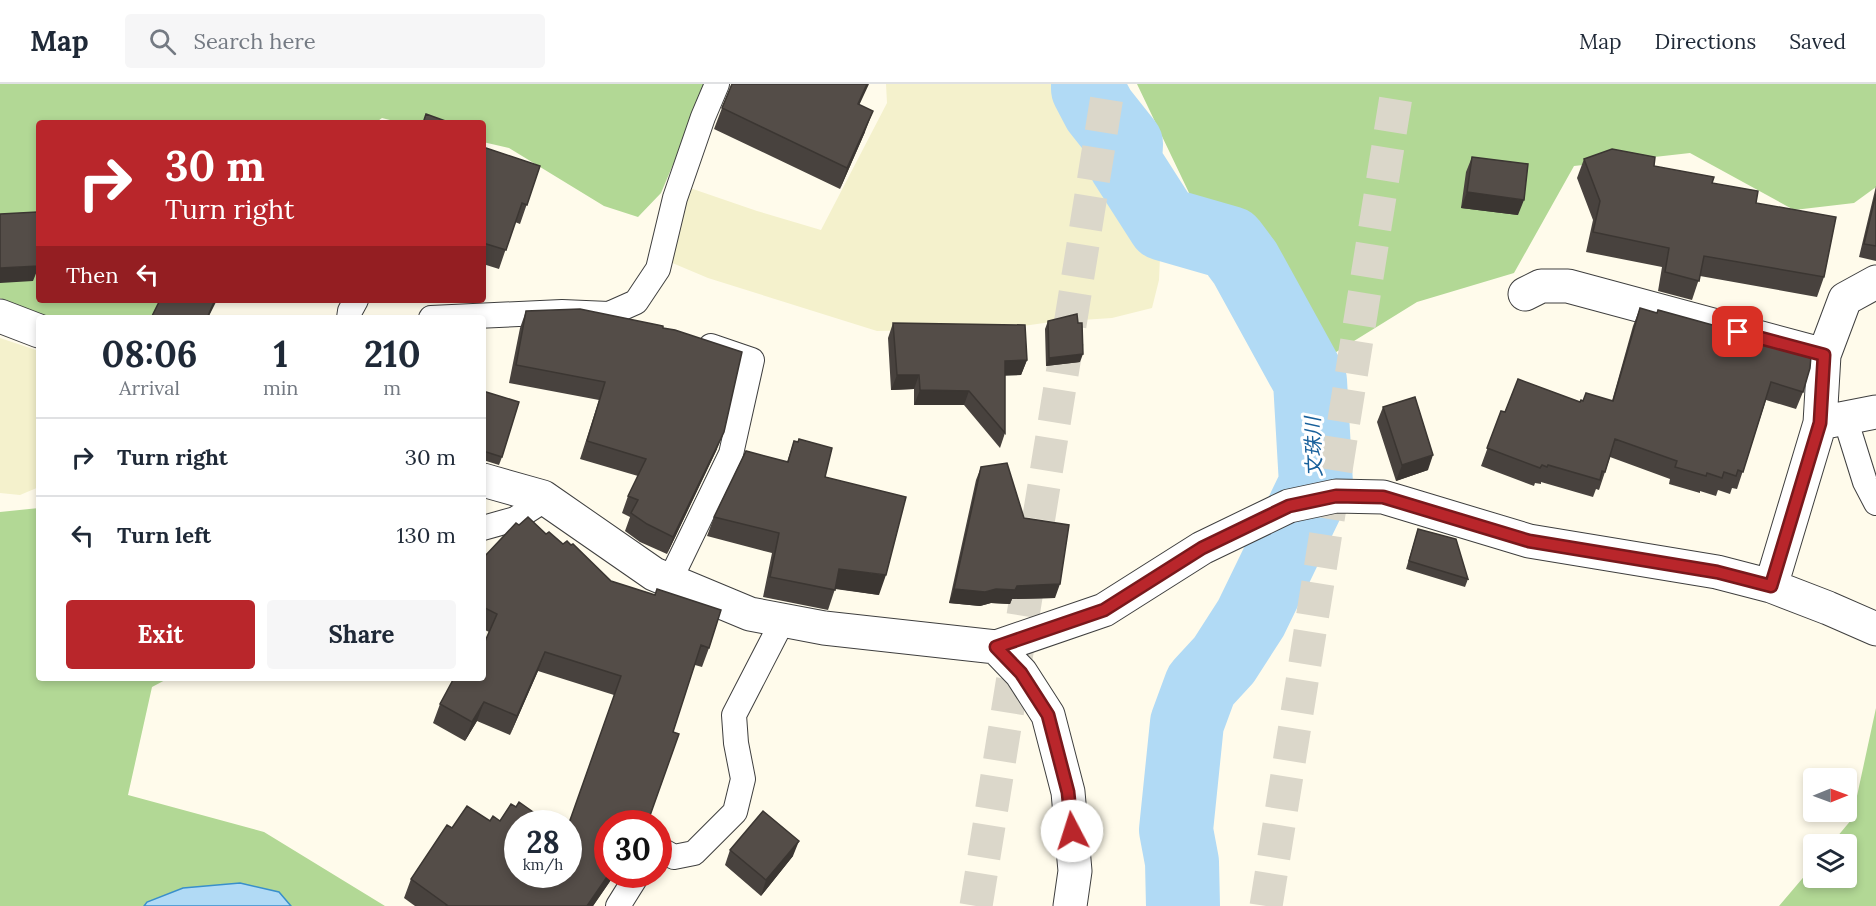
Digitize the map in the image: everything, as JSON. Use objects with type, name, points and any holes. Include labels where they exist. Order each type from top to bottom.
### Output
[{"type":"street","points":[[1771,586],[1847,417],[1824,355],[1845,299],[1876,282]]},
{"type":"street","points":[[1525,294],[1540,286],[1568,286],[1824,355]]},
{"type":"street","points":[[0,316],[36,330]]},
{"type":"street","points":[[486,481],[546,499],[654,574],[750,614],[824,628],[996,647],[1104,610],[1202,548],[1289,506],[1336,496],[1383,497],[1529,541],[1717,572],[1771,586],[1876,629]]},
{"type":"street","points":[[996,647],[1021,673],[1048,715],[1068,792],[1075,871],[1070,906]]},
{"type":"lane","points":[[486,315],[562,312],[630,315],[658,269],[675,198],[717,84]]},
{"type":"lane","points":[[670,580],[731,454],[752,360],[690,339]]},
{"type":"lane","points":[[1847,417],[1865,482],[1876,503]]},
{"type":"lane","points":[[486,528],[515,519],[546,499]]},
{"type":"lane","points":[[672,856],[694,853],[735,812],[743,779],[736,743],[734,715],[783,620]]},
{"type":"lane","points":[[618,906],[629,888]]},
{"type":"shaded area","points":[[886,84],[1076,84],[1074,94],[1088,116],[1117,148],[1119,170],[1161,233],[1159,280],[1152,308],[1112,318],[1051,322],[1010,328],[877,331],[708,278],[670,262],[690,188],[821,230],[887,103]]},
{"type":"shaded area","points":[[0,338],[36,350],[36,488],[20,495],[0,493]]},
{"type":"green space","points":[[0,84],[707,84],[661,193],[638,217],[604,206],[509,148],[486,143],[486,120],[390,120],[382,118],[379,120],[36,120],[36,303],[213,303],[191,315],[42,315],[0,298]]},
{"type":"green space","points":[[1137,84],[1876,84],[1876,187],[1854,203],[1794,210],[1690,153],[1574,166],[1514,273],[1417,302],[1333,354],[1246,219],[1192,199]]},
{"type":"green space","points":[[36,508],[36,681],[163,681],[152,687],[128,795],[264,832],[385,906],[0,906],[0,512]]},
{"type":"green space","points":[[1876,708],[1876,906],[1779,906],[1803,878],[1803,888],[1857,888],[1857,834],[1839,834],[1849,822],[1857,822],[1857,796]]},
{"type":"water","points":[[240,883],[279,892],[291,906],[144,906],[147,902],[183,888]]},
{"type":"building","points":[[732,84],[867,84],[858,104],[873,111],[847,168],[722,108]]},
{"type":"building","points":[[426,114],[443,120],[424,120]]},
{"type":"building","points":[[486,148],[540,166],[527,205],[522,203],[506,250],[486,244]]},
{"type":"building","points":[[1612,149],[1655,157],[1654,166],[1714,177],[1712,183],[1758,191],[1756,203],[1836,217],[1824,277],[1704,256],[1699,281],[1665,272],[1669,248],[1593,232],[1600,201],[1584,159]]},
{"type":"building","points":[[1472,157],[1528,164],[1524,200],[1467,192]]},
{"type":"building","points":[[1876,194],[1876,246],[1864,244]]},
{"type":"building","points":[[36,212],[36,266],[0,268],[0,214]]},
{"type":"building","points":[[158,303],[214,303],[208,315],[152,315]]},
{"type":"building","points":[[1640,308],[1657,313],[1658,310],[1727,329],[1811,356],[1803,392],[1771,382],[1743,472],[1738,470],[1736,476],[1724,472],[1722,478],[1707,473],[1706,476],[1675,467],[1677,461],[1615,439],[1605,472],[1602,471],[1600,480],[1548,465],[1547,467],[1542,465],[1540,468],[1487,448],[1501,411],[1505,412],[1518,379],[1580,402],[1583,401],[1586,393],[1613,401]]},
{"type":"building","points":[[580,309],[663,326],[663,328],[742,352],[724,432],[673,537],[631,513],[638,500],[628,496],[646,459],[587,441],[605,382],[516,365],[526,311]]},
{"type":"building","points":[[1077,314],[1078,323],[1082,323],[1083,354],[1049,358],[1048,321]]},
{"type":"building","points":[[893,323],[1025,325],[1027,360],[1005,361],[1005,433],[969,391],[920,390],[919,375],[897,375]]},
{"type":"building","points":[[486,392],[519,402],[502,457],[486,452]]},
{"type":"building","points":[[1415,397],[1433,455],[1402,465],[1383,407]]},
{"type":"building","points":[[799,439],[832,448],[825,477],[906,497],[886,575],[839,569],[835,590],[770,577],[779,533],[714,517],[746,451],[788,462],[794,441],[798,442]]},
{"type":"building","points":[[1007,463],[1024,518],[1069,525],[1060,584],[1017,586],[1015,590],[996,589],[985,592],[954,589],[981,467]]},
{"type":"building","points":[[528,517],[546,534],[549,532],[563,544],[567,541],[573,544],[611,581],[655,595],[657,589],[721,610],[709,648],[701,645],[673,732],[679,734],[652,810],[594,810],[594,888],[599,888],[587,906],[446,906],[411,879],[447,825],[452,828],[467,806],[490,821],[493,816],[500,821],[504,815],[504,888],[582,888],[582,810],[574,810],[621,676],[545,652],[517,716],[484,702],[472,722],[440,704],[452,681],[486,681],[486,639],[497,614],[486,608],[486,555],[516,523],[519,525]]},
{"type":"building","points":[[1418,529],[1456,539],[1468,579],[1409,561]]},
{"type":"building","points":[[519,802],[530,810],[507,810],[511,804],[516,807]]},
{"type":"building","points":[[763,811],[799,841],[766,880],[730,850]]},
{"type":"waterway","name":"文珠川","points":[[1088,84],[1088,89],[1099,110],[1126,144],[1125,163],[1164,224],[1230,243],[1245,263],[1310,381],[1316,484],[1251,618],[1224,660],[1201,685],[1187,723],[1176,830],[1182,862],[1183,906]]},
{"type":"tunnel","points":[[976,906],[1109,84]]},
{"type":"tunnel","points":[[1266,906],[1398,84]]},
{"type":"route","points":[[1072,831],[1068,792],[1048,715],[1021,673],[996,647],[1104,610],[1202,548],[1289,506],[1336,496],[1383,497],[1529,541],[1717,572],[1771,586],[1820,423],[1824,355],[1738,332]]}]
